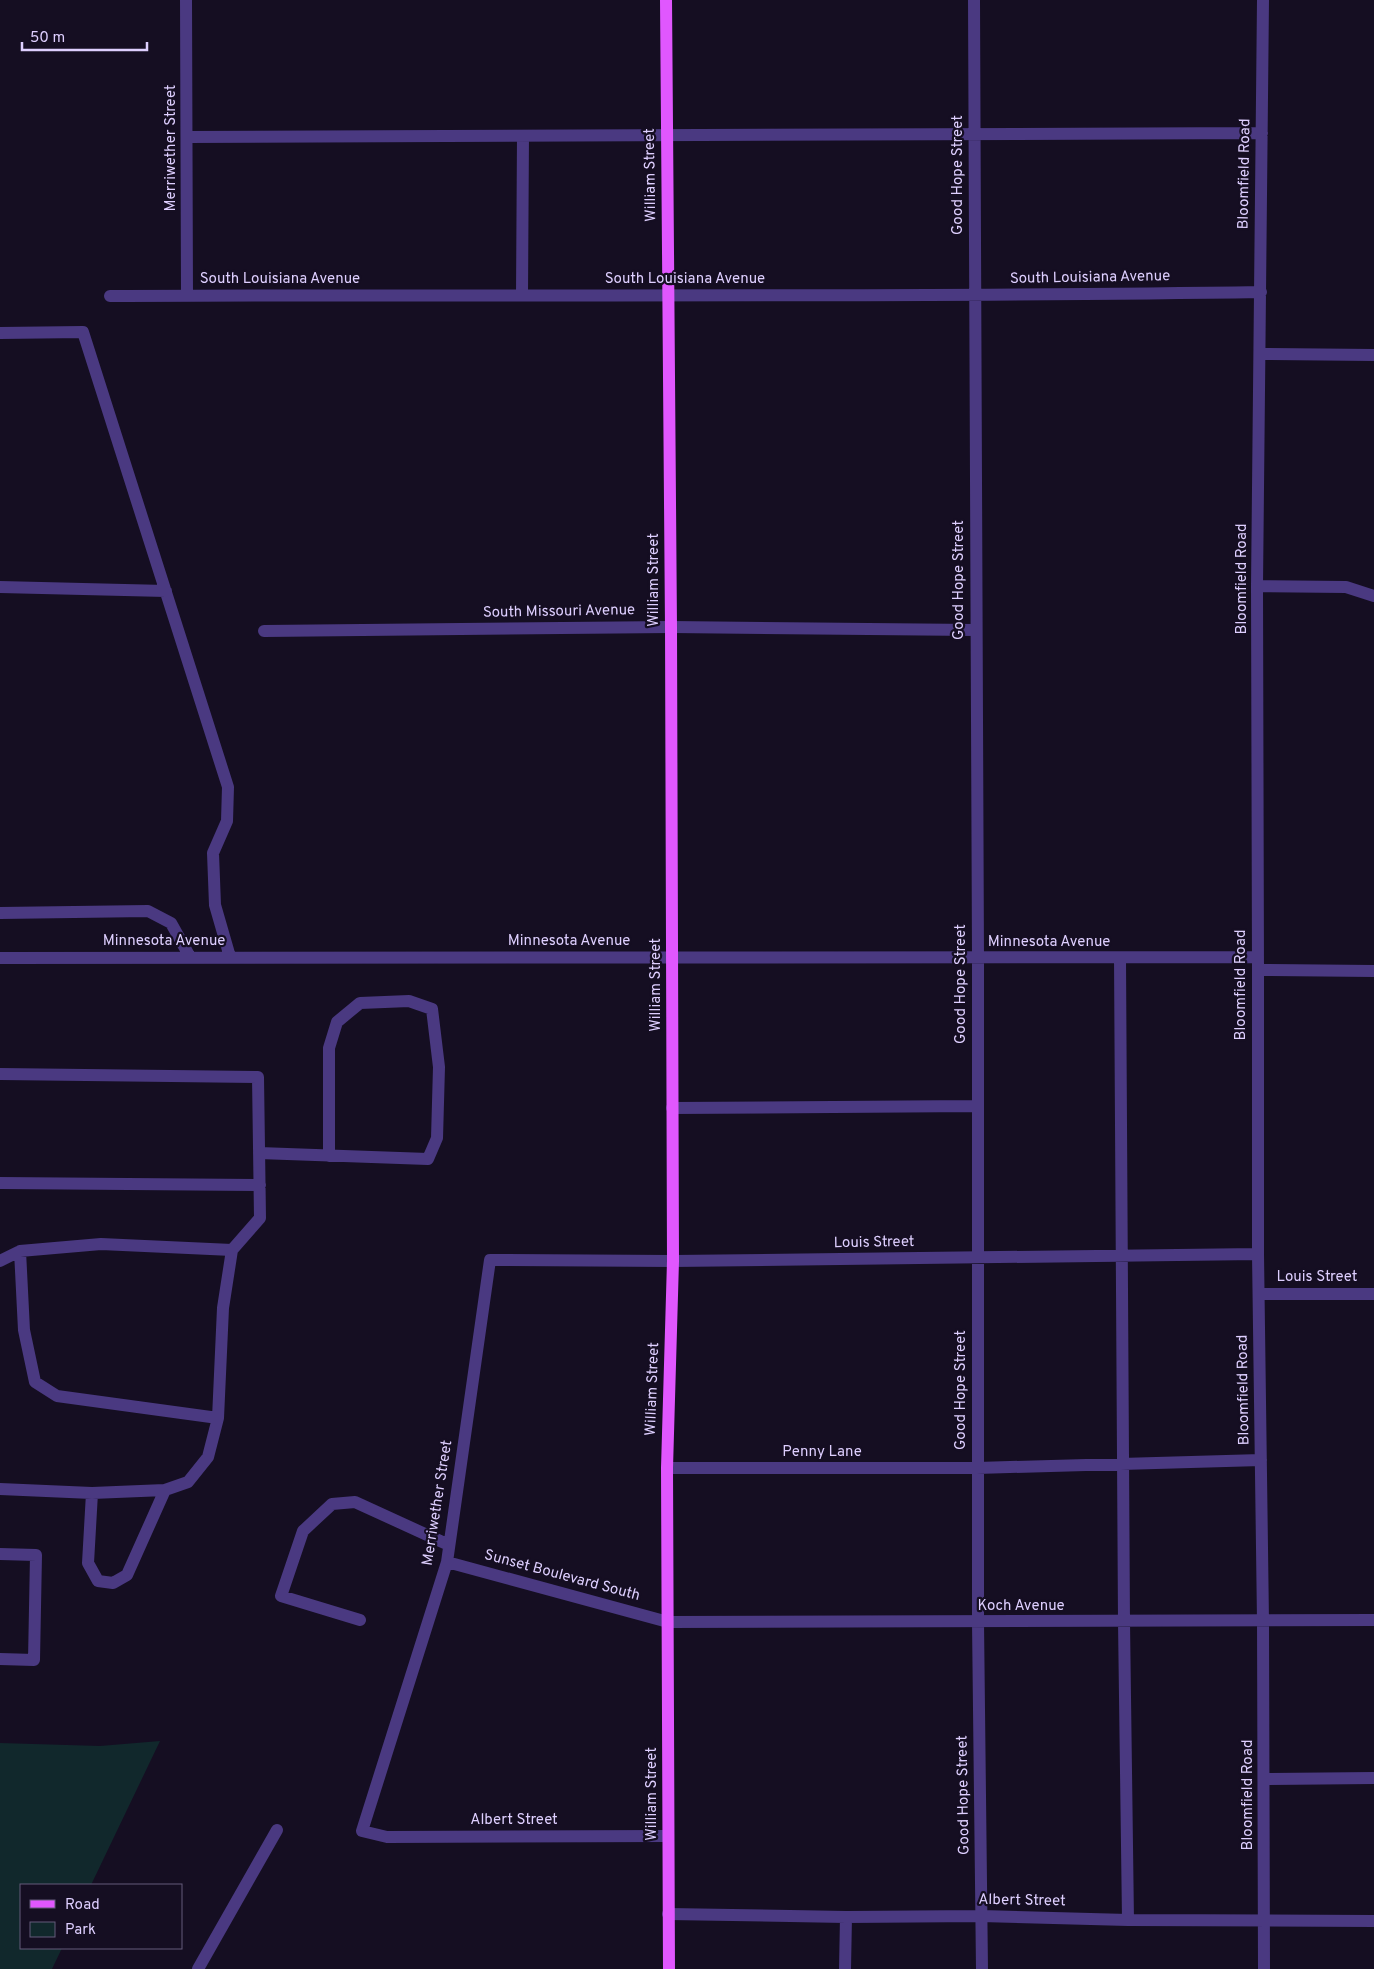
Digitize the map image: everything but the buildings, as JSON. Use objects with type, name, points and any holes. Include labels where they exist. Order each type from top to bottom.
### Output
[{"type":"main road","name":"William Street","points":[[666,0],[671,627],[673,1261],[667,1468],[669,1969]]},
{"type":"street","name":"Merriwether Street","points":[[186,0],[188,296]]},
{"type":"street","name":"Good Hope Street","points":[[974,0],[975,630],[978,958],[976,1106],[977,1468],[982,1969]]},
{"type":"street","name":"Bloomfield Road","points":[[1263,0],[1257,586],[1258,1254],[1263,1621],[1264,1969]]},
{"type":"street","points":[[187,137],[1262,133]]},
{"type":"street","points":[[522,295],[523,136]]},
{"type":"street","name":"South Louisiana Avenue","points":[[110,296],[669,294],[974,296],[1261,292]]},
{"type":"street","points":[[0,333],[83,332],[228,787],[227,821],[213,853],[216,904],[230,957]]},
{"type":"street","points":[[1260,354],[1374,354]]},
{"type":"street","points":[[1257,586],[1346,587],[1374,596]]},
{"type":"street","points":[[0,587],[166,591]]},
{"type":"street","name":"South Missouri Avenue","points":[[264,631],[671,627],[975,630]]},
{"type":"street","points":[[0,913],[148,911],[171,923],[190,957]]},
{"type":"street","name":"Minnesota Avenue","points":[[0,958],[1258,957]]},
{"type":"street","points":[[1120,958],[1124,1622],[1128,1920]]},
{"type":"street","points":[[1258,970],[1374,971]]},
{"type":"street","points":[[260,1153],[329,1156],[428,1159],[437,1138],[439,1067],[432,1009],[409,1001],[360,1003],[337,1022],[329,1048],[329,1156]]},
{"type":"street","points":[[0,1074],[258,1077],[260,1153],[260,1218],[232,1250],[222,1308],[218,1418],[208,1457],[188,1482],[165,1490],[92,1493],[0,1488]]},
{"type":"street","points":[[672,1108],[976,1106]]},
{"type":"street","points":[[0,1183],[260,1185]]},
{"type":"street","points":[[0,1261],[20,1251],[102,1244],[232,1250]]},
{"type":"street","points":[[20,1251],[24,1330],[36,1382],[57,1396],[218,1418]]},
{"type":"street","name":"Louis Street","points":[[490,1260],[673,1261],[1258,1254]]},
{"type":"street","name":"Merriwether Street","points":[[362,1830],[447,1562],[490,1260]]},
{"type":"street","name":"Louis Street","points":[[1259,1294],[1374,1294]]},
{"type":"street","name":"Penny Lane","points":[[667,1468],[977,1468],[1261,1460]]},
{"type":"street","points":[[92,1493],[88,1563],[98,1581],[114,1583],[126,1575],[165,1490]]},
{"type":"street","points":[[360,1620],[281,1596],[303,1530],[332,1504],[355,1502],[449,1545]]},
{"type":"street","points":[[0,1554],[36,1555],[34,1660],[0,1659]]},
{"type":"street","name":"Sunset Boulevard South","points":[[447,1562],[668,1622]]},
{"type":"street","name":"Koch Avenue","points":[[668,1622],[1374,1620]]},
{"type":"street","points":[[1264,1779],[1374,1778]]},
{"type":"street","points":[[198,1969],[277,1830]]},
{"type":"street","name":"Albert Street","points":[[362,1830],[387,1837],[668,1836]]},
{"type":"street","name":"Albert Street","points":[[668,1914],[1374,1921]]},
{"type":"street","points":[[845,1969],[846,1917]]},
{"type":"green space","points":[[160,1741],[91,1884],[20,1884],[20,1949],[62,1949],[52,1969],[0,1969],[0,1743],[100,1746]]}]
